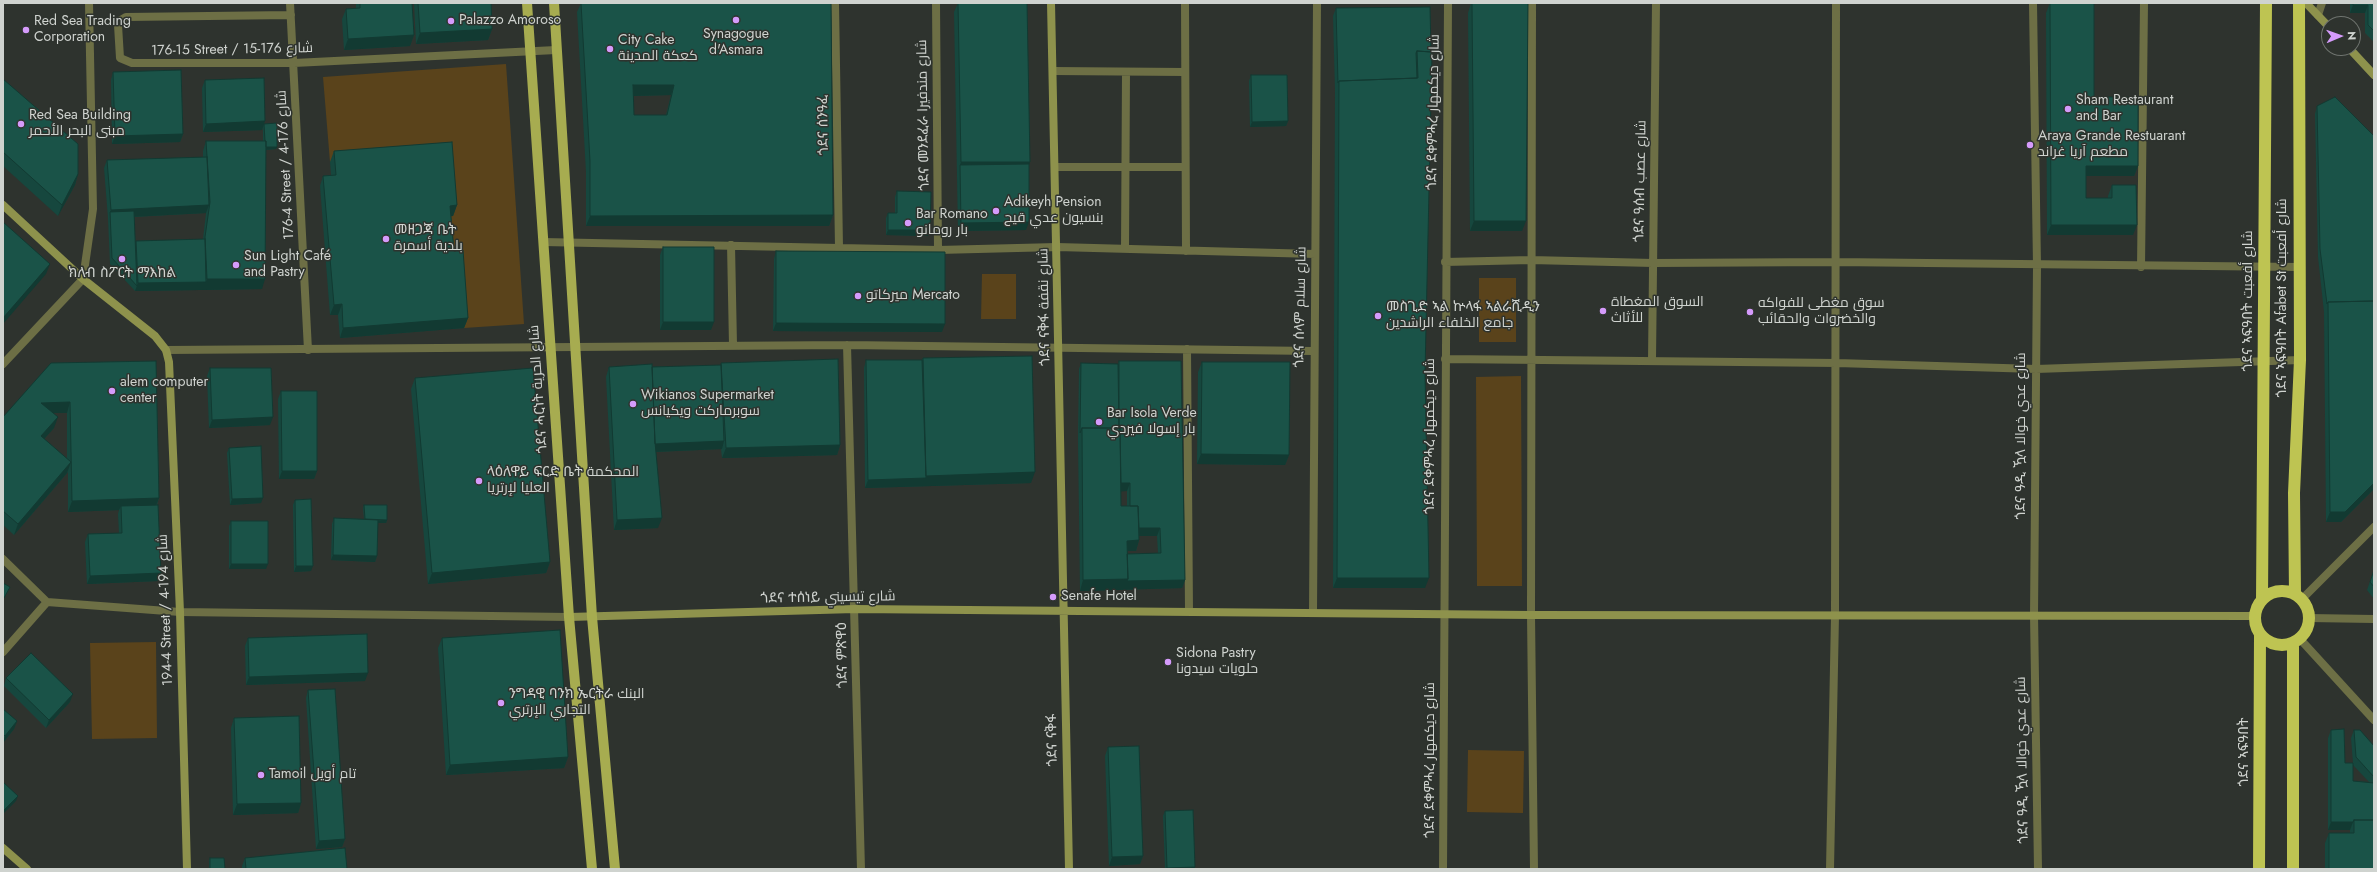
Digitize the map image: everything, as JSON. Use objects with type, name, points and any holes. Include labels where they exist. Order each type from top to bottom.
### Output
[{"type":"highway","name":"ጎደና ኣፍዓበት شارع أفعبت","points":[[2262,599],[2266,3]]},
{"type":"highway","name":"ጎደና ኣፍዓበት Afabet St شارع أفعبت","points":[[2299,3],[2298,267],[2300,360],[2294,493],[2299,596]]},
{"type":"highway","points":[[2278,590],[2299,596],[2307,607],[2309,618],[2306,632],[2296,641],[2276,645],[2260,634],[2256,626],[2254,616],[2262,599],[2278,590]]},
{"type":"highway","name":"ጎደና ኣፍዓበት","points":[[2259,869],[2260,634]]},
{"type":"highway","points":[[2293,869],[2296,641]]},
{"type":"main road","name":"ጎደና ሓርነት شارع الحرية","points":[[527,3],[569,617],[592,869]]},
{"type":"main road","points":[[554,3],[574,347],[592,617],[615,869]]},
{"type":"street","points":[[3,364],[82,279],[93,209],[89,3]]},
{"type":"street","name":"176-4 Street / شارع 176-4","points":[[290,3],[308,350]]},
{"type":"street","name":"ጎደና ሰንዓፈ","points":[[835,3],[839,247]]},
{"type":"street","name":"ጎደና መንደፈራ شارع مندفيرا","points":[[936,3],[938,250]]},
{"type":"street","name":"ጎደና ናቅፋ شارع نقفة","points":[[1051,3],[1064,610]]},
{"type":"street","points":[[1185,3],[1186,251]]},
{"type":"street","name":"ጎደና ሰላም شارع سلام","points":[[1313,612],[1313,351],[1317,3]]},
{"type":"street","name":"ጎደና ደቀምሓረ شارع ديكمهار","points":[[1443,869],[1445,262],[1448,3]]},
{"type":"street","points":[[1532,3],[1530,615],[1534,869]]},
{"type":"street","name":"ጎደና ዓሰብ شارع عصب","points":[[1652,360],[1656,3]]},
{"type":"street","points":[[1830,869],[1835,616],[1837,363],[1835,262],[1836,3]]},
{"type":"street","name":"ጎደና ዓዲ ዃላ شارع عدي خوالا","points":[[2033,3],[2037,266],[2034,615],[2038,869]]},
{"type":"street","points":[[2141,267],[2144,3]]},
{"type":"street","points":[[2306,3],[2321,19]]},
{"type":"street","points":[[2318,16],[2322,3]]},
{"type":"street","name":"176-15 Street / شارع 176-15","points":[[291,14],[126,17],[121,20],[118,25],[120,58],[132,63],[294,63],[531,50],[556,50]]},
{"type":"street","points":[[2356,56],[2374,75]]},
{"type":"street","points":[[1053,71],[1126,73],[1185,72]]},
{"type":"street","points":[[1125,249],[1126,73]]},
{"type":"street","points":[[1054,167],[1185,167]]},
{"type":"street","points":[[3,205],[82,279],[155,336],[166,350],[847,345],[1313,351]]},
{"type":"street","points":[[543,242],[938,250],[1057,247],[1315,254]]},
{"type":"street","points":[[731,245],[733,345]]},
{"type":"street","points":[[1445,262],[1531,260],[1653,263],[1835,262],[2037,266],[2298,267]]},
{"type":"street","name":"ጎደና ምጽዋዕ","points":[[847,345],[861,869]]},
{"type":"street","points":[[1187,349],[1189,611]]},
{"type":"street","name":"194-4 Street / شارع 194-4","points":[[166,350],[169,362],[180,612],[187,869]]},
{"type":"street","points":[[1445,359],[1837,363],[2036,369],[2300,360]]},
{"type":"street","points":[[2299,596],[2374,527]]},
{"type":"street","points":[[3,559],[47,602],[180,612],[569,617]]},
{"type":"street","points":[[3,652],[47,602]]},
{"type":"street","name":"ጎደና ተሰነይ شارع تيسيني","points":[[569,617],[855,609],[1444,613],[1530,615],[2254,616]]},
{"type":"street","name":"ጎደና ናቅፋ","points":[[1064,610],[1069,869]]},
{"type":"street","points":[[2309,618],[2374,619]]},
{"type":"street","points":[[2296,641],[2374,720]]},
{"type":"street","points":[[3,848],[27,869]]},
{"type":"shaded area","points":[[506,64],[524,324],[464,328],[459,261],[450,262],[448,152],[330,162],[323,77]]},
{"type":"shaded area","points":[[982,274],[1016,274],[1016,319],[981,319]]},
{"type":"shaded area","points":[[1479,278],[1516,278],[1516,342],[1479,342]]},
{"type":"shaded area","points":[[1521,376],[1522,586],[1477,586],[1476,377]]},
{"type":"shaded area","points":[[156,642],[157,738],[92,739],[90,643]]},
{"type":"shaded area","points":[[1468,750],[1524,751],[1523,813],[1467,812]]},
{"type":"building","points":[[360,3],[412,3],[414,35],[348,39],[346,9],[360,8]]},
{"type":"building","name":"Palazzo Amoroso","points":[[418,3],[491,3],[492,29],[420,33]]},
{"type":"building","points":[[581,3],[831,3],[833,215],[590,216],[590,161]],"holes":[[[633,85],[674,85],[667,115],[634,115]]]},
{"type":"building","points":[[958,3],[1027,3],[1030,162],[961,162]]},
{"type":"building","points":[[1472,3],[1528,3],[1526,221],[1474,221]]},
{"type":"building","points":[[2050,3],[2094,3],[2094,97],[2138,97],[2138,166],[2086,166],[2086,198],[2112,198],[2112,185],[2136,185],[2137,225],[2051,225]]},
{"type":"building","points":[[2353,3],[2374,3],[2374,31],[2368,25],[2368,5],[2353,5]]},
{"type":"building","points":[[1430,7],[1431,52],[1417,51],[1417,78],[1339,81],[1338,83],[1336,8]]},
{"type":"building","points":[[1417,51],[1432,52],[1425,373],[1429,578],[1337,578],[1339,81],[1418,78]]},
{"type":"building","points":[[181,70],[183,134],[115,136],[113,72]]},
{"type":"building","points":[[1251,75],[1287,75],[1288,121],[1252,122]]},
{"type":"building","points":[[264,78],[265,121],[206,124],[205,80]]},
{"type":"building","name":"Red Sea Building مبنى البحر الأحمر","points":[[3,79],[78,144],[78,174],[62,205],[3,152]]},
{"type":"building","points":[[2335,97],[2374,136],[2374,301],[2328,302],[2327,304],[2320,249],[2317,106]]},
{"type":"building","points":[[277,123],[277,147],[266,147],[264,124]]},
{"type":"building","points":[[206,141],[266,141],[265,279],[207,279],[205,237],[210,202]]},
{"type":"building","name":"መዘጋጃ ቤት بلدية أسمرة","points":[[452,142],[457,205],[450,206],[454,251],[463,250],[468,318],[343,328],[342,304],[334,305],[323,176],[336,175],[334,151]]},
{"type":"building","points":[[207,157],[209,205],[111,210],[107,160]]},
{"type":"building","points":[[1029,164],[1029,222],[961,223],[960,165]]},
{"type":"building","points":[[897,191],[931,192],[930,230],[888,230],[888,213],[897,213]]},
{"type":"building","points":[[134,211],[137,286],[112,258],[110,212]]},
{"type":"building","points":[[3,222],[50,264],[3,318]]},
{"type":"building","points":[[205,239],[206,282],[138,283],[136,241]]},
{"type":"building","points":[[663,247],[714,247],[714,322],[663,322]]},
{"type":"building","name":"ميركاتو Mercato","points":[[776,251],[945,252],[945,324],[776,323]]},
{"type":"building","points":[[2374,301],[2374,483],[2345,512],[2330,512],[2328,302]]},
{"type":"building","points":[[1032,356],[1035,472],[926,476],[923,358]]},
{"type":"building","points":[[838,359],[840,445],[726,448],[721,363]]},
{"type":"building","points":[[866,360],[922,360],[926,478],[868,480]]},
{"type":"building","points":[[156,361],[159,498],[72,501],[70,402],[41,403],[58,417],[41,436],[71,462],[18,524],[3,511],[3,417],[51,363]]},
{"type":"building","points":[[1119,361],[1181,361],[1185,580],[1127,581],[1127,554],[1161,553],[1160,528],[1139,528],[1138,506],[1130,506],[1130,483],[1121,483]]},
{"type":"building","points":[[1202,362],[1290,362],[1289,455],[1201,454]]},
{"type":"building","points":[[1081,363],[1118,364],[1119,428],[1082,428],[1080,433]]},
{"type":"building","points":[[652,364],[655,442],[662,518],[617,520],[609,367]]},
{"type":"building","points":[[721,365],[724,441],[655,444],[652,367]]},
{"type":"building","points":[[210,368],[271,368],[273,417],[212,420]]},
{"type":"building","name":"ላዕለዋይ ፍርድ ቤት المحكمة العليا لإرتريا","points":[[533,368],[550,562],[432,573],[415,378]]},
{"type":"building","points":[[281,391],[317,391],[317,471],[282,471]]},
{"type":"building","points":[[1082,428],[1120,428],[1121,506],[1138,506],[1139,540],[1127,541],[1128,579],[1083,580]]},
{"type":"building","points":[[261,446],[263,498],[232,499],[229,448]]},
{"type":"building","points":[[311,499],[313,566],[296,566],[295,500]]},
{"type":"building","points":[[158,505],[161,573],[90,576],[88,534],[122,533],[121,506]]},
{"type":"building","points":[[364,505],[387,505],[387,520],[365,519]]},
{"type":"building","points":[[334,518],[378,520],[377,556],[333,555]]},
{"type":"building","points":[[231,521],[268,521],[268,564],[231,564]]},
{"type":"building","points":[[2374,570],[2374,587],[2370,582]]},
{"type":"building","points":[[3,583],[10,587],[4,598],[3,598]]},
{"type":"building","name":"ንግዳዊ ባንክ ኤርትራ البنك التجاري الإرتري","points":[[560,630],[568,757],[450,765],[442,638]]},
{"type":"building","points":[[367,634],[368,673],[249,677],[248,638]]},
{"type":"building","points":[[31,653],[73,694],[49,720],[6,678]]},
{"type":"building","points":[[335,689],[345,839],[319,841],[308,690]]},
{"type":"building","points":[[3,709],[17,721],[5,736],[3,734]]},
{"type":"building","points":[[299,716],[301,803],[237,804],[234,718]]},
{"type":"building","points":[[2344,729],[2345,763],[2353,763],[2353,781],[2374,783],[2374,820],[2331,822],[2331,730]]},
{"type":"building","points":[[2354,730],[2360,730],[2374,746],[2374,777],[2356,757]]},
{"type":"building","points":[[1139,746],[1143,856],[1112,857],[1108,747]]},
{"type":"building","points":[[3,782],[18,796],[4,810],[3,810]]},
{"type":"building","points":[[1193,810],[1195,867],[1167,868],[1165,811]]},
{"type":"building","points":[[2354,820],[2374,820],[2374,869],[2329,869],[2329,833],[2354,833]]},
{"type":"building","points":[[345,848],[347,869],[246,869],[245,858]]},
{"type":"building","points":[[210,858],[224,858],[225,869],[210,869]]},
{"type":"place","name":"Synagogue d'Asmara","points":[[736,20]]},
{"type":"place","name":"Palazzo Amoroso","points":[[451,21]]},
{"type":"place","name":"Red Sea Trading Corporation","points":[[26,30]]},
{"type":"place","name":"City Cake كعكة المدينة","points":[[610,49]]},
{"type":"place","name":"Sham Restaurant and Bar","points":[[2068,109]]},
{"type":"place","name":"Red Sea Building مبنى البحر الأحمر","points":[[21,124]]},
{"type":"place","name":"Araya Grande Restuarant مطعم آريا غراند","points":[[2030,145]]},
{"type":"place","name":"Adikeyh Pension بنسيون عدي قيح","points":[[996,211]]},
{"type":"place","name":"Bar Romano بار رومانو","points":[[908,223]]},
{"type":"place","name":"መዘጋጃ ቤት بلدية أسمرة","points":[[386,239]]},
{"type":"place","name":"ክለብ ስፖርት ማእከል","points":[[122,259]]},
{"type":"place","name":"Sun Light Café and Pastry","points":[[236,265]]},
{"type":"place","name":"ميركاتو Mercato","points":[[858,296]]},
{"type":"place","name":"السوق المغطاة للأثاث","points":[[1603,311]]},
{"type":"place","name":"سوق مغطى للفواكه والخضروات والحقائب","points":[[1750,312]]},
{"type":"place","name":"መስጊድ ኣል ኵላፋ ኣልራሺዲን جامع الخلفاء الراشدين","points":[[1378,316]]},
{"type":"place","name":"alem computer center","points":[[112,391]]},
{"type":"place","name":"Wikianos Supermarket سوبرماركت ويكيانس","points":[[633,404]]},
{"type":"place","name":"Bar Isola Verde بار إسولا فيردي","points":[[1099,422]]},
{"type":"place","name":"ላዕለዋይ ፍርድ ቤት المحكمة العليا لإرتريا","points":[[479,481]]},
{"type":"place","name":"Senafe Hotel","points":[[1053,597]]},
{"type":"place","name":"Sidona Pastry حلويات سيدونا","points":[[1168,662]]},
{"type":"place","name":"ንግዳዊ ባንክ ኤርትራ البنك التجاري الإرتري","points":[[501,703]]},
{"type":"place","name":"Tamoil تام أويل","points":[[261,775]]}]
